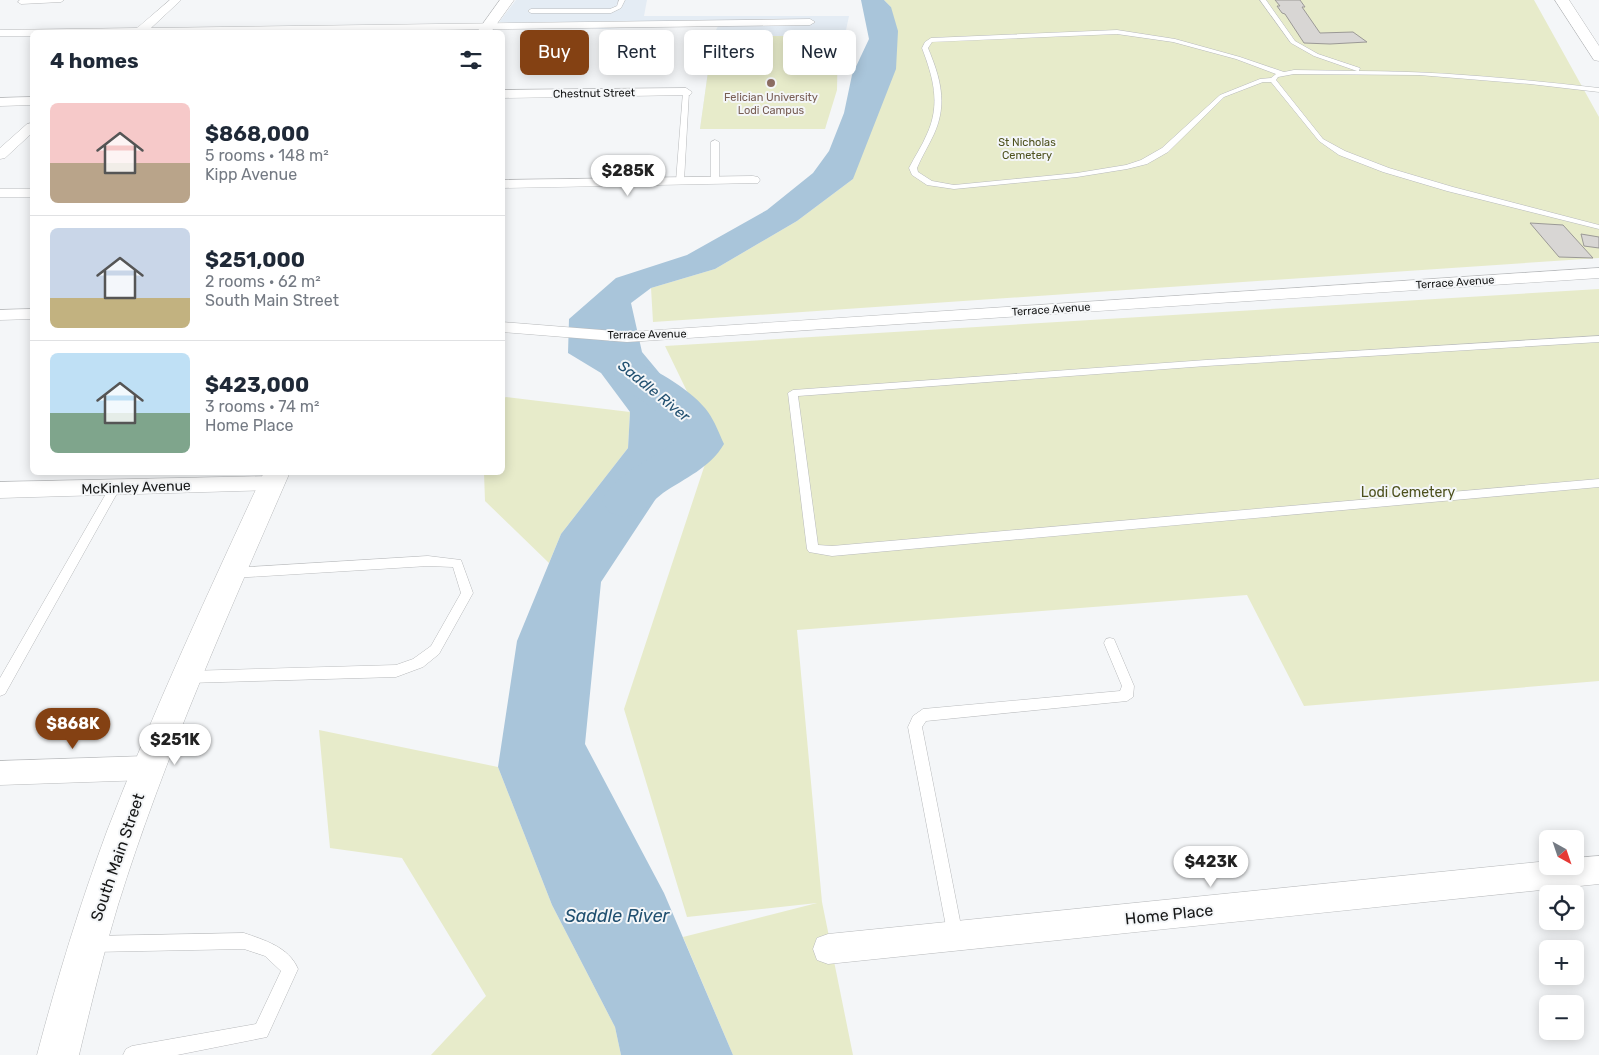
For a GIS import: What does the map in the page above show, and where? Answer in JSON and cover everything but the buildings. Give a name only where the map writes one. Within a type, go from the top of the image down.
[{"type":"street","points":[[142,30],[176,0]]},
{"type":"street","points":[[486,29],[507,0]]},
{"type":"street","points":[[1562,0],[1599,57]]},
{"type":"street","points":[[371,30],[810,22]]},
{"type":"street","points":[[0,33],[30,33]]},
{"type":"street","name":"Chestnut Street","points":[[505,94],[686,92]]},
{"type":"street","points":[[0,102],[30,101]]},
{"type":"street","points":[[0,155],[30,128]]},
{"type":"street","points":[[505,184],[753,180]]},
{"type":"street","points":[[0,193],[30,193]]},
{"type":"street","name":"Terrace Avenue","points":[[505,327],[626,336],[658,335],[1599,273]]},
{"type":"street","points":[[0,315],[30,314]]},
{"type":"street","name":"McKinley Avenue","points":[[0,490],[116,488],[275,478]]},
{"type":"street","name":"South Main Street","points":[[58,1055],[67,1012],[106,883],[148,768],[275,478]]},
{"type":"street","points":[[0,773],[148,768]]},
{"type":"street","name":"Home Place","points":[[828,950],[1599,870]]},
{"type":"lane","points":[[24,0],[21,2],[61,0]]},
{"type":"lane","points":[[531,11],[611,11],[619,7],[622,0]]},
{"type":"lane","points":[[1263,0],[1293,42],[1316,55],[1372,73]]},
{"type":"lane","points":[[1274,80],[1262,80],[1252,83],[1222,96],[1165,150],[1144,162],[1127,167],[1077,175],[954,187],[930,183],[915,173],[913,168],[934,126],[939,108],[940,94],[925,48],[927,42],[938,38],[1117,32],[1173,40],[1238,58],[1282,74]]},
{"type":"lane","points":[[1274,80],[1276,76],[1282,74],[1372,73],[1459,75],[1599,90]]},
{"type":"lane","points":[[1274,80],[1321,140],[1342,152],[1386,170],[1450,189],[1599,227]]},
{"type":"lane","points":[[680,181],[686,92]]},
{"type":"lane","points":[[714,142],[715,181]]},
{"type":"lane","points":[[1599,340],[1206,363],[793,394],[813,549],[832,551],[1599,483]]},
{"type":"lane","points":[[0,690],[116,488]]},
{"type":"lane","points":[[188,677],[396,671],[418,663],[435,650],[466,593],[456,563],[428,561],[233,573]]},
{"type":"lane","points":[[955,936],[915,727],[918,720],[923,715],[1122,698],[1128,693],[1128,686],[1110,643]]},
{"type":"lane","points":[[88,944],[244,941],[270,950],[290,969],[261,1031],[132,1055]]},
{"type":"shaded area","name":"Felician University Lodi Campus","points":[[516,0],[647,0],[644,16],[849,16],[846,30],[783,30],[783,75],[836,75],[825,129],[700,129],[708,75],[773,75],[773,30],[716,30],[719,24],[603,29],[499,22]]},
{"type":"green space","name":"St Nicholas Cemetery","points":[[884,0],[1534,0],[1599,117],[1599,258],[653,322],[651,288],[715,269],[797,221],[853,179],[891,7]]},
{"type":"green space","points":[[773,36],[783,36],[783,75],[837,75],[837,90],[825,129],[700,129],[708,75],[773,75]]},
{"type":"green space","name":"Lodi Cemetery","points":[[1599,289],[1599,681],[1304,706],[1247,595],[797,630],[822,902],[853,1055],[733,1055],[683,937],[817,903],[687,917],[624,709],[712,443],[665,346]]},
{"type":"green space","points":[[505,398],[630,412],[628,448],[561,534],[549,563],[485,501],[484,475],[505,475]]},
{"type":"green space","points":[[319,730],[498,767],[552,905],[615,1027],[621,1055],[431,1055],[486,996],[402,858],[330,848]]},
{"type":"water","name":"Saddle River","points":[[861,0],[884,0],[891,7],[898,31],[896,69],[853,179],[797,221],[715,269],[651,288],[631,303],[642,352],[667,382],[688,419],[686,453],[601,582],[585,744],[664,893],[733,1055],[621,1055],[615,1027],[552,905],[498,767],[517,641],[561,534],[628,448],[630,412],[601,373],[568,353],[569,319],[616,278],[687,255],[767,210],[813,173],[829,151],[844,113],[852,75],[856,75],[856,67],[869,39]]},
{"type":"waterway","name":"Saddle River","points":[[625,500],[646,482],[678,463],[702,444],[692,420],[666,396],[634,375]]},
{"type":"place","name":"Felician University Lodi Campus","points":[[771,83]]}]
